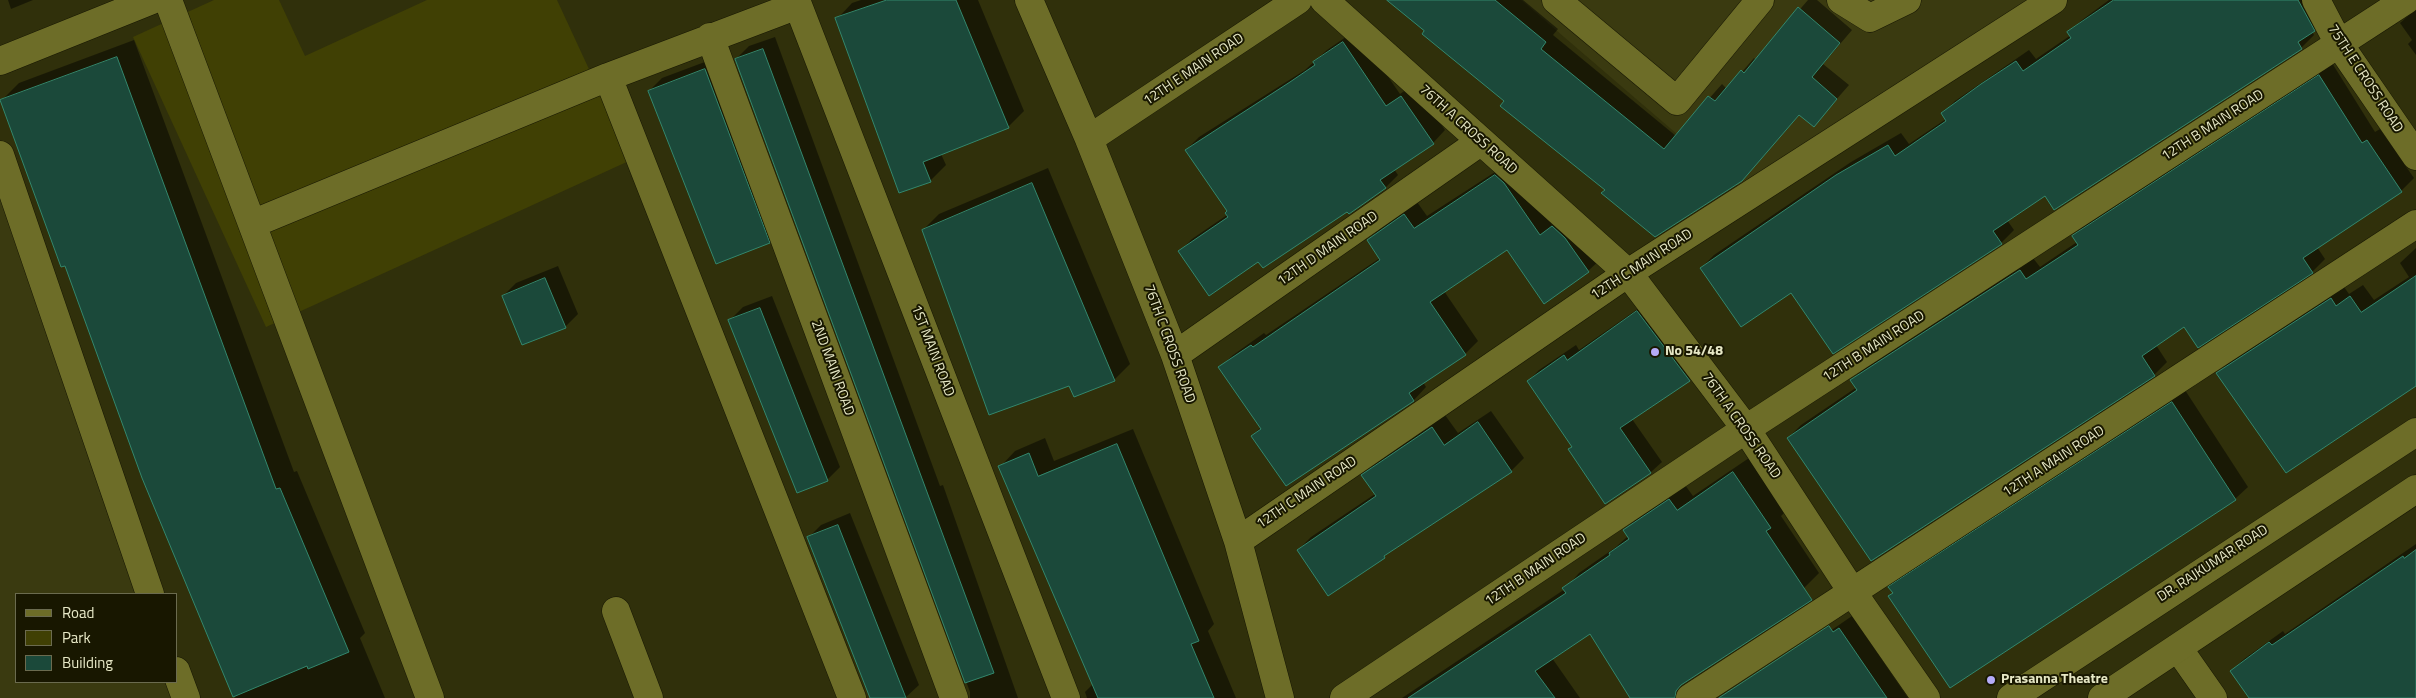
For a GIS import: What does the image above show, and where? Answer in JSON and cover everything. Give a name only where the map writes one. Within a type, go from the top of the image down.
[{"type":"street","points":[[0,61],[152,0]]},
{"type":"street","points":[[168,0],[430,698]]},
{"type":"street","name":"76TH C CROSS ROAD","points":[[1029,0],[1089,140],[1175,355],[1238,541],[1280,698]]},
{"type":"street","name":"12TH E MAIN ROAD","points":[[1089,140],[1298,0]]},
{"type":"street","name":"76TH A CROSS ROAD","points":[[1324,0],[1628,273],[1746,429],[1853,593],[1926,698]]},
{"type":"street","points":[[1556,0],[1677,101],[1760,0]]},
{"type":"street","points":[[1841,0],[1870,18],[1907,0]]},
{"type":"street","name":"12TH C MAIN ROAD","points":[[1238,541],[1628,273],[2053,0]]},
{"type":"street","name":"75TH E CROSS ROAD","points":[[2316,0],[2339,44],[2416,156]]},
{"type":"street","name":"12TH B MAIN ROAD","points":[[1344,698],[1746,429],[2406,0]]},
{"type":"street","points":[[252,224],[608,77],[797,2]]},
{"type":"street","name":"1ST MAIN ROAD","points":[[797,2],[1066,698]]},
{"type":"street","name":"2ND MAIN ROAD","points":[[710,37],[954,698]]},
{"type":"street","points":[[608,77],[852,698]]},
{"type":"street","name":"12TH D MAIN ROAD","points":[[1175,355],[1480,142]]},
{"type":"street","points":[[0,155],[150,593]]},
{"type":"street","name":"12TH A MAIN ROAD","points":[[1690,698],[2416,224]]},
{"type":"street","name":"DR. RAJKUMAR ROAD","points":[[2011,698],[2416,432]]},
{"type":"street","points":[[2102,698],[2416,489]]},
{"type":"street","points":[[616,611],[649,698]]},
{"type":"street","points":[[2178,648],[2213,698]]},
{"type":"street","points":[[178,676],[186,698]]},
{"type":"shaded area","points":[[1521,0],[2037,0],[1742,190]]},
{"type":"shaded area","points":[[0,188],[154,593],[15,593],[15,683],[178,683],[178,659],[193,698],[0,698]]},
{"type":"green space","points":[[214,0],[279,0],[305,56],[427,0],[557,0],[631,160],[266,327],[133,37]]},
{"type":"building","points":[[887,0],[956,0],[1009,128],[923,162],[931,182],[899,193],[835,18]]},
{"type":"building","points":[[1387,0],[1495,0],[1546,42],[1541,49],[1664,149],[1708,96],[1715,101],[1741,70],[1744,73],[1798,7],[1840,43],[1812,77],[1837,99],[1814,127],[1799,115],[1742,181],[1655,237],[1601,193],[1605,190],[1500,106],[1504,101],[1422,34],[1424,31]]},
{"type":"building","points":[[2114,0],[2298,0],[2315,31],[2298,42],[2302,49],[2054,210],[2045,196],[1993,231],[2002,244],[1833,354],[1791,293],[1741,327],[1700,268],[1836,175],[1888,145],[1895,156],[1946,121],[1941,113],[1981,84],[2016,61],[2023,71],[2071,38],[2067,32]]},
{"type":"building","points":[[1343,42],[1386,106],[1401,96],[1434,144],[1380,180],[1386,188],[1349,214],[1347,212],[1263,268],[1258,262],[1209,296],[1178,251],[1228,217],[1225,213],[1227,211],[1185,150],[1315,65],[1313,62]]},
{"type":"building","points":[[763,49],[994,673],[965,683],[735,59]]},
{"type":"building","points":[[117,57],[276,489],[280,488],[349,652],[308,669],[307,666],[233,697],[142,478],[65,266],[61,267],[0,100]]},
{"type":"building","points":[[705,69],[770,243],[716,264],[648,91]]},
{"type":"building","points":[[2319,75],[2362,143],[2367,140],[2402,192],[2303,258],[2313,273],[2198,348],[2184,327],[2142,356],[2155,376],[1871,561],[1787,438],[1857,390],[1850,380],[2020,270],[2026,279],[2078,245],[2072,236]]},
{"type":"building","points":[[1495,175],[1504,183],[1540,235],[1552,226],[1565,238],[1589,272],[1544,304],[1507,250],[1430,302],[1466,355],[1409,393],[1414,401],[1286,486],[1251,436],[1261,429],[1218,367],[1251,345],[1253,347],[1380,260],[1367,240],[1404,214],[1414,228]]},
{"type":"building","points":[[1032,183],[1115,381],[1074,397],[1069,386],[989,415],[922,230]]},
{"type":"building","points":[[2416,276],[2416,386],[2286,473],[2216,373],[2331,298],[2336,306],[2350,296],[2361,312]]},
{"type":"building","points":[[545,278],[566,328],[522,345],[502,296]]},
{"type":"building","points":[[760,308],[828,481],[797,493],[728,320]]},
{"type":"building","points":[[1637,311],[1690,381],[1620,428],[1651,473],[1605,504],[1568,449],[1572,447],[1527,381],[1564,355],[1567,360]]},
{"type":"building","points":[[2172,402],[2236,500],[1950,688],[1888,596],[1893,593],[1888,587]]},
{"type":"building","points":[[1478,422],[1512,472],[1384,556],[1385,558],[1328,596],[1297,550],[1376,496],[1361,475],[1432,427],[1444,445]]},
{"type":"building","points":[[1117,444],[1199,641],[1191,644],[1214,698],[1098,698],[998,466],[1029,453],[1038,476]]},
{"type":"building","points":[[1733,472],[1771,528],[1766,531],[1812,600],[1681,685],[1676,691],[1675,698],[1630,698],[1590,634],[1535,671],[1555,698],[1408,698],[1566,593],[1562,588],[1610,555],[1609,553],[1629,539],[1623,530],[1669,499],[1677,510]]},
{"type":"building","points":[[838,525],[906,698],[870,698],[807,537]]},
{"type":"building","points":[[2416,550],[2416,698],[2249,698],[2230,671],[2269,642],[2272,645],[2403,556],[2404,558]]},
{"type":"building","points":[[1829,626],[1833,632],[1839,628],[1887,698],[1719,698]]},
{"type":"place","name":"No 54/48","points":[[1655,352]]},
{"type":"place","name":"Prasanna Theatre","points":[[1991,680]]}]
